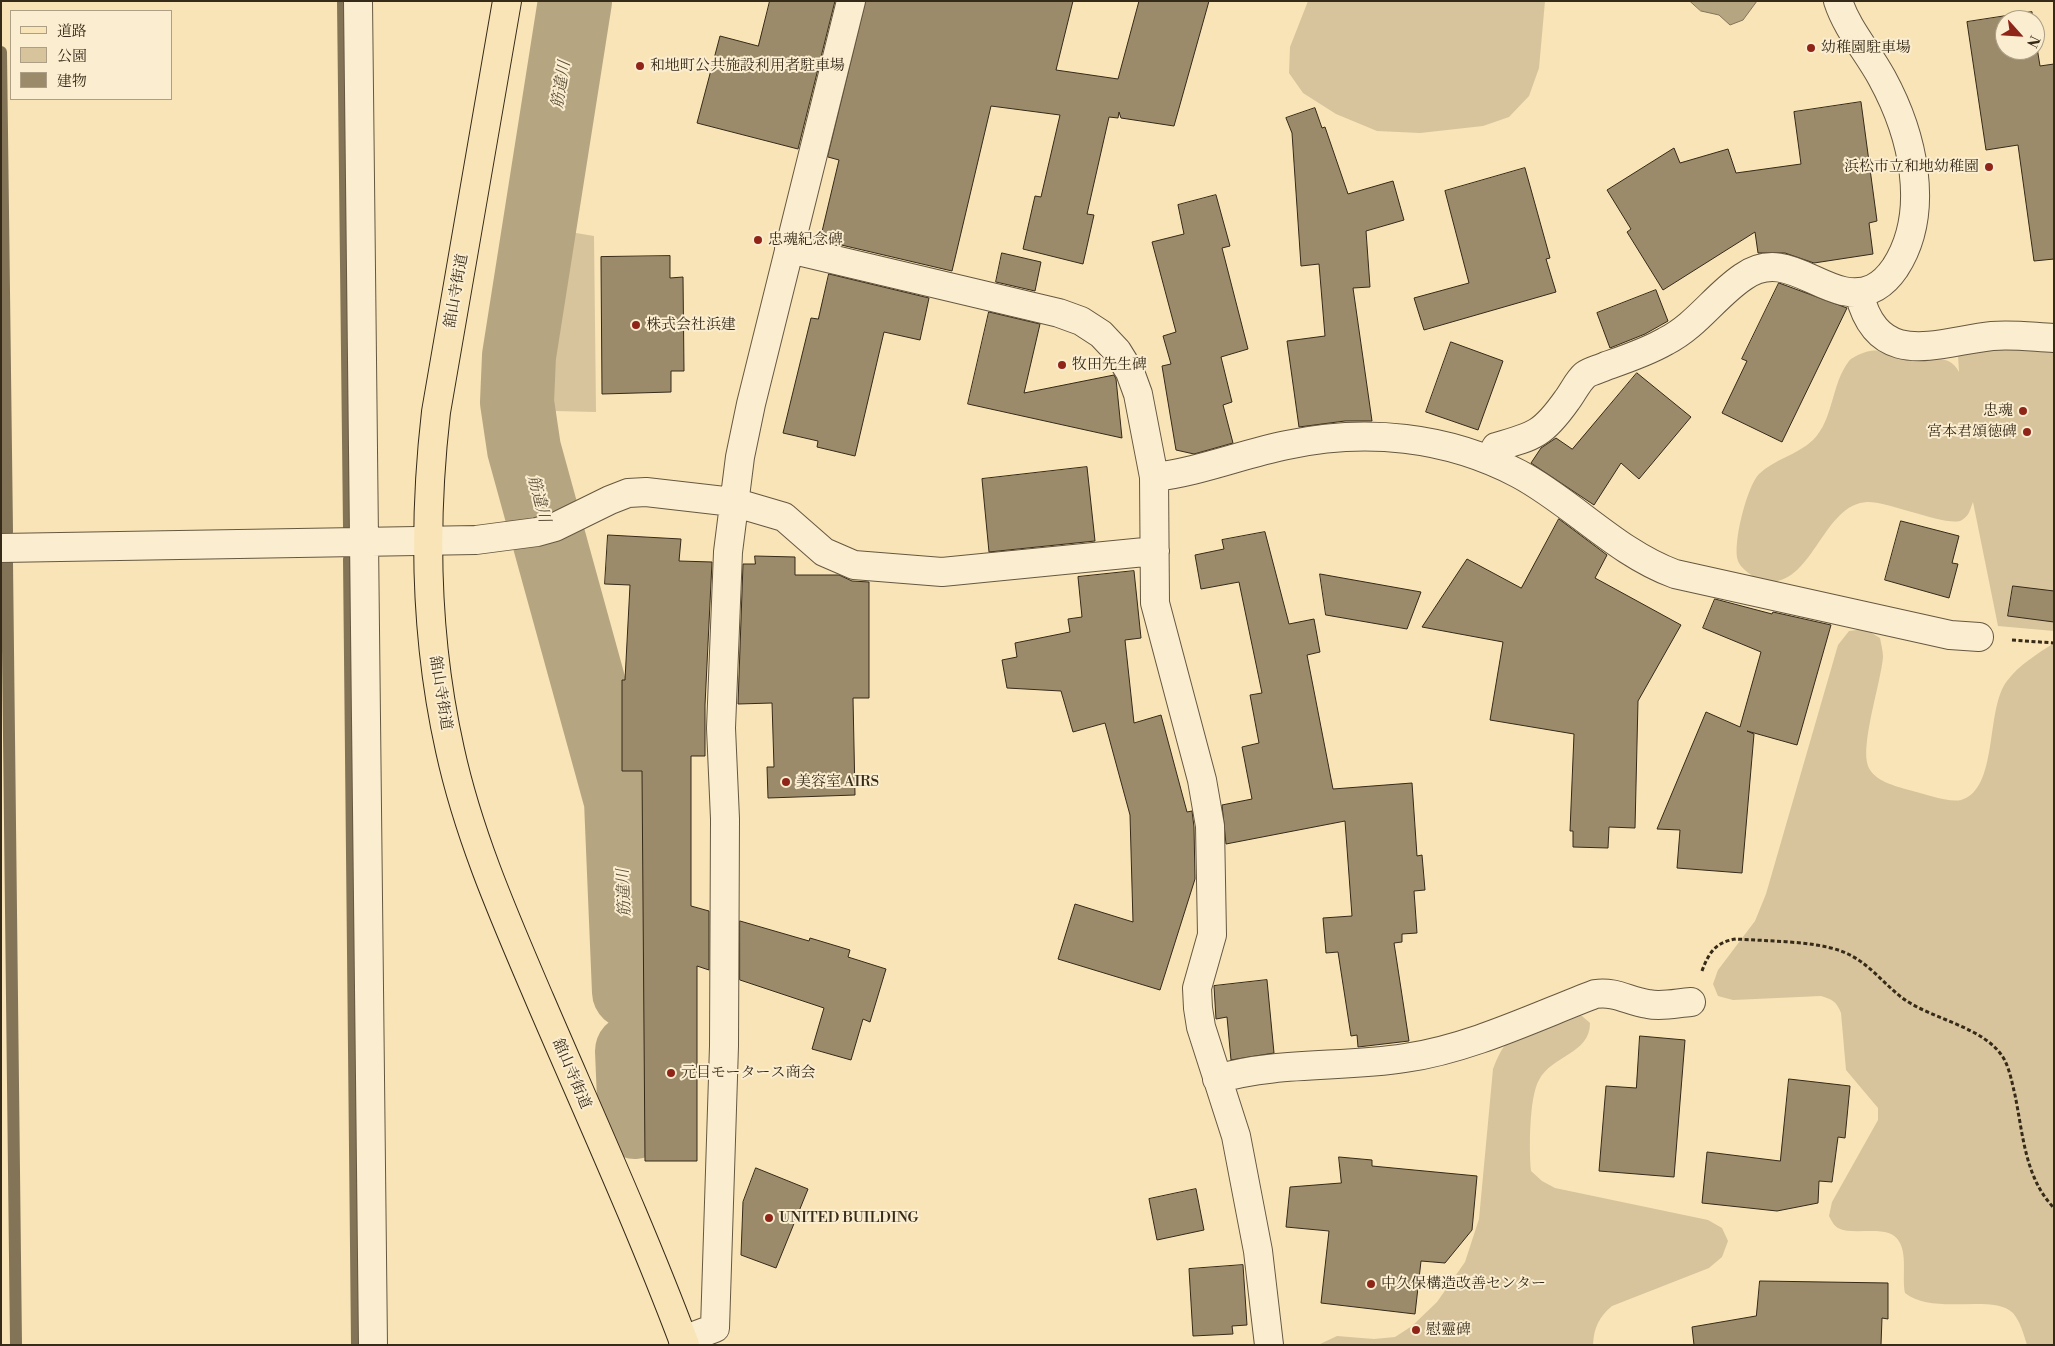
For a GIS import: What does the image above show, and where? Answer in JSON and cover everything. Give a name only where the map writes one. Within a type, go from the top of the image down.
[{"type":"main road","name":"舘山寺街道","points":[[507,1],[436,412],[429,468],[427,542],[431,629],[437,676],[450,750],[467,814],[502,912],[684,1342]]},
{"type":"street","points":[[358,1],[373,1345]]},
{"type":"street","points":[[684,1342],[715,1328],[724,1046],[722,709],[724,602],[733,502],[751,404],[851,1]]},
{"type":"street","points":[[1489,460],[1496,447],[1541,431],[1552,420],[1586,374],[1667,341],[1706,312],[1743,276],[1772,266],[1787,268],[1839,290],[1859,293],[1874,290],[1888,277],[1908,244],[1912,227],[1914,188],[1910,149],[1899,111],[1881,76],[1848,23],[1838,1]]},
{"type":"street","points":[[789,249],[1059,313],[1081,321],[1101,334],[1117,351],[1130,372],[1138,394],[1154,477],[1155,603],[1202,780],[1210,826],[1212,935],[1198,988],[1198,1008],[1201,1027],[1236,1136],[1258,1251],[1269,1345]]},
{"type":"street","points":[[1859,293],[1868,320],[1887,339],[1911,348],[1938,346],[1993,336],[2054,338]]},
{"type":"street","points":[[1154,477],[1175,474],[1286,445],[1326,438],[1365,436],[1406,438],[1445,445],[1489,460],[1519,474],[1553,494],[1638,557],[1656,567],[1675,574],[1950,635],[1979,637]]},
{"type":"street","points":[[1,548],[476,540],[546,529],[628,493],[646,492],[733,502],[784,517],[824,552],[854,565],[942,572],[1154,551]]},
{"type":"street","points":[[1218,1079],[1252,1071],[1378,1062],[1434,1052],[1462,1044],[1595,994],[1608,992],[1637,1002],[1660,1006],[1691,1002]]},
{"type":"path","points":[[1979,637],[2054,643]]},
{"type":"path","points":[[1691,1002],[1708,956],[1724,940],[1736,939],[1822,947],[1840,950],[1857,958],[1902,997],[1934,1016],[1978,1035],[1992,1045],[2004,1059],[2011,1076],[2029,1164],[2035,1183],[2054,1208]]},
{"type":"green space","points":[[1308,1],[1545,1],[1539,68],[1529,96],[1509,117],[1483,126],[1420,133],[1377,131],[1336,114],[1303,93],[1289,73],[1290,47]]},
{"type":"green space","points":[[552,229],[594,236],[596,412],[556,411],[557,516],[555,517],[531,424],[529,380]]},
{"type":"green space","points":[[1994,349],[2054,350],[2054,631],[1998,626],[1973,502],[1967,516],[1962,520],[1955,521],[1932,518],[1877,503],[1867,502],[1852,506],[1839,516],[1794,573],[1780,580],[1764,581],[1753,576],[1742,567],[1738,561],[1737,542],[1742,516],[1754,481],[1765,469],[1807,445],[1820,432],[1843,370],[1851,359],[1866,352],[1879,351],[1915,361],[1936,359],[1949,361],[1959,372],[1958,355]]},
{"type":"green space","points":[[1865,629],[1880,638],[1883,657],[1869,729],[1866,756],[1868,766],[1875,776],[1898,787],[1956,801],[1973,793],[1981,781],[1990,747],[2000,694],[2007,681],[2023,665],[2054,643],[2054,1345],[2027,1345],[2022,1328],[2016,1317],[2004,1307],[1977,1304],[1931,1303],[1917,1300],[1905,1293],[1902,1249],[1895,1237],[1881,1231],[1854,1231],[1835,1226],[1829,1216],[1832,1202],[1878,1120],[1878,1108],[1846,1070],[1841,1013],[1838,1006],[1828,998],[1821,996],[1733,1000],[1718,996],[1713,984],[1718,970],[1755,921],[1766,894],[1838,645],[1849,631]]},
{"type":"green space","points":[[1572,1016],[1582,1016],[1590,1023],[1588,1033],[1584,1041],[1577,1048],[1552,1065],[1539,1080],[1533,1099],[1530,1138],[1531,1171],[1542,1181],[1555,1188],[1708,1220],[1722,1228],[1728,1241],[1722,1257],[1709,1268],[1612,1306],[1598,1323],[1593,1345],[1318,1345],[1337,1336],[1374,1339],[1395,1337],[1412,1326],[1437,1302],[1465,1262],[1479,1219],[1493,1069],[1498,1056],[1512,1039]]},
{"type":"shaded area","points":[[1690,1],[1757,1],[1743,20],[1730,25],[1719,15],[1701,11]]},
{"type":"building","points":[[770,1],[835,1],[798,149],[697,123],[720,36],[758,46]]},
{"type":"building","points":[[866,1],[1073,1],[1056,70],[1118,79],[1139,1],[1209,1],[1174,126],[1121,118],[1119,112],[1118,118],[1109,117],[1087,214],[1094,215],[1083,264],[1023,249],[1035,196],[1041,197],[1060,115],[991,106],[952,271],[820,240],[839,160],[828,157]]},
{"type":"building","points":[[1995,18],[1995,60],[2039,60],[2040,66],[2054,64],[2054,259],[2034,261],[2018,145],[1986,150],[1967,22]]},
{"type":"building","points":[[1861,102],[1877,221],[1869,223],[1873,254],[1814,263],[1785,253],[1758,253],[1755,232],[1663,290],[1627,232],[1631,229],[1607,190],[1674,148],[1680,163],[1728,149],[1736,173],[1801,164],[1794,112]]},
{"type":"building","points":[[1315,108],[1322,128],[1325,127],[1348,194],[1393,181],[1404,220],[1366,231],[1370,287],[1353,288],[1372,421],[1345,421],[1299,427],[1287,341],[1325,336],[1319,264],[1301,266],[1292,133],[1286,118]]},
{"type":"building","points":[[1525,168],[1550,258],[1546,259],[1556,292],[1424,330],[1414,298],[1469,283],[1445,191]]},
{"type":"building","points":[[1216,195],[1230,246],[1222,248],[1248,349],[1221,357],[1232,402],[1223,405],[1233,443],[1194,454],[1176,450],[1162,366],[1171,364],[1163,336],[1176,332],[1152,242],[1184,234],[1178,205]]},
{"type":"building","points":[[1002,253],[1041,262],[1035,291],[996,282]]},
{"type":"building","points":[[670,256],[670,278],[683,277],[684,371],[671,371],[671,392],[602,394],[601,257]]},
{"type":"building","points":[[829,274],[929,298],[920,340],[884,332],[855,456],[817,447],[818,441],[783,433],[811,318],[818,319]]},
{"type":"building","points":[[1779,283],[1847,308],[1782,442],[1722,413],[1747,361],[1742,359]]},
{"type":"building","points":[[1656,290],[1668,321],[1645,334],[1610,348],[1597,313]]},
{"type":"building","points":[[989,312],[1040,324],[1024,393],[1114,375],[1122,438],[968,404]]},
{"type":"building","points":[[1451,342],[1503,361],[1478,430],[1426,412]]},
{"type":"building","points":[[1637,373],[1691,417],[1639,479],[1621,463],[1594,505],[1531,463],[1541,448],[1556,438],[1572,449]]},
{"type":"building","points":[[1087,467],[1095,541],[989,552],[982,479]]},
{"type":"building","points":[[1559,519],[1607,555],[1595,578],[1681,625],[1638,701],[1635,828],[1609,827],[1608,848],[1573,847],[1573,831],[1570,831],[1574,734],[1490,720],[1503,642],[1422,627],[1467,559],[1521,588]]},
{"type":"building","points":[[1901,521],[1959,536],[1952,563],[1958,564],[1949,598],[1885,580]]},
{"type":"building","points":[[1265,532],[1289,624],[1314,619],[1320,652],[1307,655],[1333,789],[1412,783],[1417,856],[1422,855],[1425,890],[1414,891],[1417,933],[1402,934],[1402,942],[1394,943],[1409,1041],[1358,1047],[1357,1035],[1351,1036],[1338,952],[1326,953],[1323,918],[1352,916],[1345,821],[1226,844],[1222,805],[1252,799],[1242,747],[1259,743],[1250,695],[1262,693],[1239,582],[1201,589],[1195,555],[1224,549],[1222,540]]},
{"type":"building","points":[[608,535],[681,539],[679,561],[712,562],[705,705],[705,756],[691,756],[691,906],[709,911],[709,970],[697,966],[697,1161],[645,1161],[642,771],[622,771],[622,680],[625,680],[630,585],[605,584]]},
{"type":"building","points":[[755,556],[795,557],[795,575],[839,575],[852,581],[869,582],[869,698],[853,698],[855,795],[768,798],[767,767],[774,767],[772,703],[738,704],[743,564],[755,564]]},
{"type":"building","points":[[1134,571],[1141,638],[1125,640],[1134,723],[1161,715],[1187,812],[1192,811],[1194,827],[1195,879],[1160,990],[1058,959],[1075,904],[1133,922],[1130,815],[1105,723],[1073,732],[1061,691],[1007,688],[1002,660],[1017,657],[1015,643],[1070,632],[1068,619],[1082,617],[1078,577]]},
{"type":"building","points":[[1320,574],[1421,592],[1407,629],[1326,615]]},
{"type":"building","points":[[2013,586],[2054,591],[2054,622],[2008,616]]},
{"type":"building","points":[[1715,599],[1772,614],[1773,612],[1831,625],[1797,745],[1747,731],[1754,734],[1742,873],[1677,868],[1680,830],[1657,829],[1706,712],[1740,727],[1761,652],[1703,628]]},
{"type":"building","points":[[740,921],[809,941],[810,938],[850,950],[848,957],[886,969],[870,1022],[863,1019],[851,1060],[812,1049],[824,1008],[740,980]]},
{"type":"building","points":[[1267,980],[1274,1053],[1231,1060],[1227,1017],[1216,1019],[1214,986]]},
{"type":"building","points":[[1640,1036],[1685,1040],[1674,1177],[1599,1171],[1606,1086],[1636,1088]]},
{"type":"building","points":[[1789,1079],[1850,1086],[1845,1138],[1838,1137],[1832,1182],[1819,1181],[1818,1203],[1777,1211],[1702,1203],[1707,1152],[1780,1161]]},
{"type":"building","points":[[1339,1157],[1372,1160],[1372,1166],[1477,1176],[1472,1230],[1445,1263],[1421,1261],[1415,1314],[1321,1303],[1329,1231],[1286,1227],[1290,1187],[1341,1183]]},
{"type":"building","name":"UNITED BUILDING","points":[[756,1168],[808,1189],[776,1268],[741,1255],[743,1202]]},
{"type":"building","points":[[1196,1189],[1204,1230],[1157,1240],[1149,1199]]},
{"type":"building","points":[[1243,1265],[1247,1325],[1232,1326],[1233,1334],[1193,1336],[1189,1269]]},
{"type":"building","points":[[1760,1281],[1888,1283],[1888,1319],[1882,1318],[1881,1345],[1694,1345],[1692,1327],[1756,1316]]},
{"type":"waterway","points":[[343,1],[349,528]]},
{"type":"waterway","name":"筋違川","points":[[575,1],[519,356],[517,402],[524,449],[621,801],[629,992]]},
{"type":"waterway","points":[[1,52],[7,532]]},
{"type":"waterway","points":[[349,559],[357,1345]]},
{"type":"waterway","points":[[7,563],[16,1345]]},
{"type":"waterway","name":"筋違川","points":[[632,1051],[635,1122]]},
{"type":"place","name":"幼稚園駐車場","points":[[1811,48]]},
{"type":"place","name":"和地町公共施設利用者駐車場","points":[[640,66]]},
{"type":"place","name":"浜松市立和地幼稚園","points":[[1989,167]]},
{"type":"place","name":"忠魂紀念碑","points":[[758,240]]},
{"type":"place","name":"株式会社浜建","points":[[636,325]]},
{"type":"place","name":"牧田先生碑","points":[[1062,365]]},
{"type":"place","name":"忠魂","points":[[2023,411]]},
{"type":"place","name":"宮本君頌徳碑","points":[[2027,432]]},
{"type":"place","name":"美容室 AIRS","points":[[786,782]]},
{"type":"place","name":"元目モータース商会","points":[[671,1073]]},
{"type":"place","name":"UNITED BUILDING","points":[[769,1218]]},
{"type":"place","name":"中久保構造改善センター","points":[[1371,1284]]},
{"type":"place","name":"慰靈碑","points":[[1416,1330]]}]
